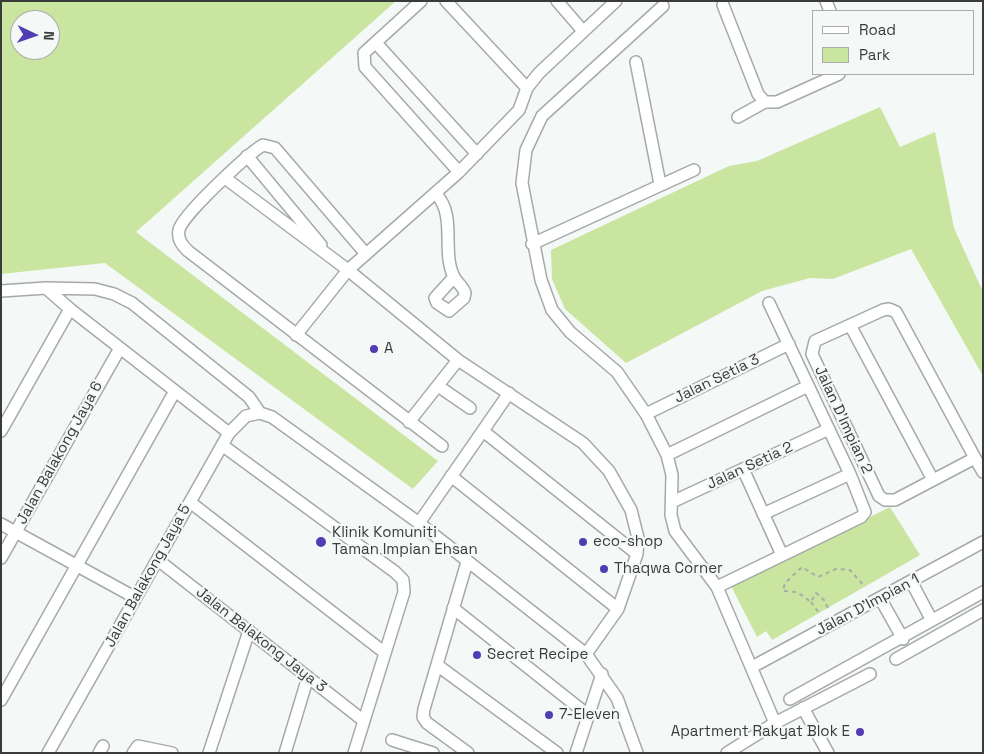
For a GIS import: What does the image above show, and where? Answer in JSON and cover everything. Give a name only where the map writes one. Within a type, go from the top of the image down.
[{"type":"street","points":[[421,1],[364,53],[365,67],[459,172]]},
{"type":"street","points":[[446,1],[527,88]]},
{"type":"street","points":[[556,1],[583,31]]},
{"type":"street","points":[[296,335],[348,270],[436,194],[477,154],[519,110],[527,88],[539,73],[616,1]]},
{"type":"street","points":[[663,6],[542,116],[526,150],[522,183],[540,280],[552,310],[570,332],[617,372],[646,414],[667,455],[672,475],[671,515],[675,531],[717,587],[776,723]]},
{"type":"street","points":[[723,6],[758,94],[765,102]]},
{"type":"street","points":[[376,43],[477,154]]},
{"type":"street","points":[[636,62],[660,184]]},
{"type":"street","points":[[738,117],[765,102],[777,102],[837,75]]},
{"type":"street","points":[[366,254],[275,148],[263,145],[247,156],[182,221],[178,232],[180,243],[296,335],[442,446]]},
{"type":"street","points":[[247,156],[335,261]]},
{"type":"street","points":[[532,244],[694,170]]},
{"type":"street","points":[[225,178],[348,270],[458,360],[583,443],[609,471],[631,510],[638,538],[637,554],[618,609],[586,654]]},
{"type":"street","points":[[436,194],[443,201],[446,212],[448,246],[454,278]]},
{"type":"street","points":[[1,291],[46,288],[95,289],[132,303],[249,397],[260,413],[272,417],[419,523],[586,654],[602,674],[617,698],[637,753]]},
{"type":"street","points":[[46,288],[70,309],[229,433]]},
{"type":"street","points":[[717,587],[861,516],[865,512],[864,505],[850,474],[769,303]]},
{"type":"street","points":[[1,431],[70,309]]},
{"type":"street","name":"Jalan D'Impian 2","points":[[975,458],[895,500],[885,500],[879,496],[812,354],[815,341],[883,310],[890,309],[896,312],[983,472]]},
{"type":"street","points":[[850,325],[933,480]]},
{"type":"street","name":"Jalan Setia 3","points":[[646,414],[788,344]]},
{"type":"street","name":"Jalan Balakong Jaya 6","points":[[1,558],[120,348]]},
{"type":"street","points":[[409,422],[458,360]]},
{"type":"street","points":[[438,386],[470,408]]},
{"type":"street","points":[[667,455],[808,386]]},
{"type":"street","points":[[1,700],[175,391]]},
{"type":"street","points":[[419,523],[509,393]]},
{"type":"street","name":"Jalan Balakong Jaya 5","points":[[48,753],[229,433],[246,416],[260,413]]},
{"type":"street","name":"Jalan Setia 2","points":[[672,502],[829,429]]},
{"type":"street","points":[[483,431],[637,554]]},
{"type":"street","points":[[222,445],[403,580],[404,592],[354,753]]},
{"type":"street","points":[[743,469],[782,555]]},
{"type":"street","points":[[763,514],[850,474]]},
{"type":"street","points":[[451,476],[618,609]]},
{"type":"street","points":[[190,502],[386,653]]},
{"type":"street","points":[[1,524],[136,598]]},
{"type":"street","name":"Jalan D'Impian 1","points":[[752,667],[983,542]]},
{"type":"street","name":"Jalan Balakong Jaya 3","points":[[158,560],[364,721]]},
{"type":"street","points":[[467,562],[423,717],[427,723],[468,753]]},
{"type":"street","points":[[910,581],[931,619]]},
{"type":"street","points":[[790,700],[903,639],[931,619],[983,592]]},
{"type":"street","points":[[880,598],[903,639]]},
{"type":"street","points":[[453,608],[588,715]]},
{"type":"street","points":[[896,659],[983,610]]},
{"type":"street","points":[[209,753],[249,631]]},
{"type":"street","points":[[437,665],[557,753]]},
{"type":"street","points":[[576,753],[602,674]]},
{"type":"street","points":[[732,752],[776,723],[870,674]]},
{"type":"street","points":[[285,753],[308,678]]},
{"type":"street","points":[[803,708],[828,753]]},
{"type":"street","points":[[392,740],[433,753]]},
{"type":"street","points":[[133,753],[138,746],[148,746],[172,753]]},
{"type":"path","points":[[819,613],[811,602],[797,592],[784,590],[785,584],[802,566],[818,577],[836,569],[850,570],[865,587]]},
{"type":"path","points":[[811,602],[816,593],[824,600],[828,608]]},
{"type":"green space","points":[[1,1],[396,1],[136,232],[438,461],[413,489],[105,263],[1,274]]},
{"type":"green space","points":[[880,107],[900,147],[935,132],[954,228],[983,292],[983,376],[911,249],[833,279],[810,278],[762,291],[626,363],[565,309],[552,279],[551,250],[729,166],[757,161]]},
{"type":"green space","points":[[890,507],[920,555],[772,640],[766,631],[757,637],[731,586]]},
{"type":"place","name":"A","points":[[374,349]]},
{"type":"place","name":"Klinik Komuniti Taman Impian Ehsan","points":[[321,542]]},
{"type":"place","name":"eco-shop","points":[[583,542]]},
{"type":"place","name":"Thaqwa Corner","points":[[604,569]]},
{"type":"place","name":"Secret Recipe","points":[[477,655]]},
{"type":"place","name":"7-Eleven","points":[[549,715]]},
{"type":"place","name":"Apartment Rakyat Blok E","points":[[860,732]]}]
